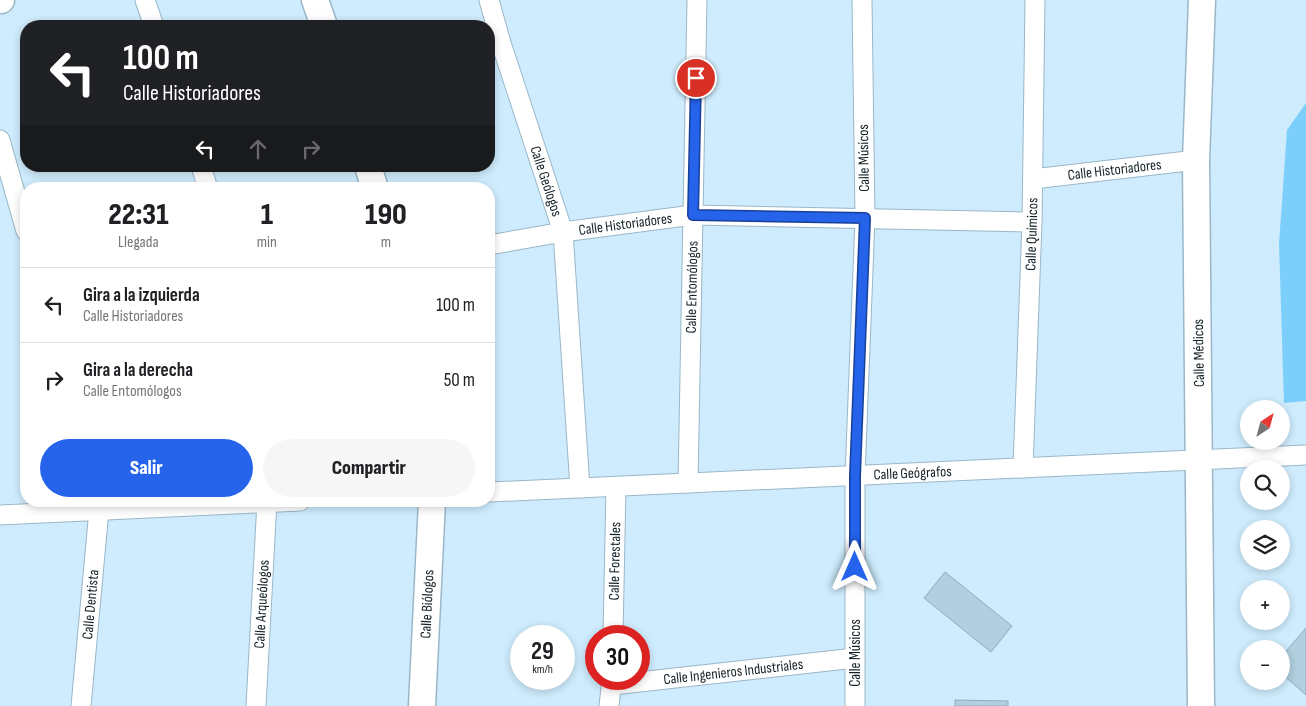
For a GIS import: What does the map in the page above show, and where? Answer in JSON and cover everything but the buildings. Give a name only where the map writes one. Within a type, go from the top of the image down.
[{"type":"street","points":[[145,0],[152,20]]},
{"type":"street","points":[[315,0],[322,20]]},
{"type":"street","name":"Calle Geólogos","points":[[489,0],[495,20]]},
{"type":"street","name":"Calle Entomólogos","points":[[688,483],[697,0]]},
{"type":"street","name":"Calle Músicos","points":[[855,706],[855,476],[865,218],[862,0]]},
{"type":"street","name":"Calle Químicos","points":[[1023,468],[1032,222],[1036,0]]},
{"type":"street","name":"Calle Médicos","points":[[1201,706],[1196,160],[1202,0]]},
{"type":"street","name":"Calle Geólogos","points":[[495,22],[563,232],[580,488]]},
{"type":"street","points":[[0,140],[20,210]]},
{"type":"street","name":"Calle Historiadores","points":[[1033,179],[1196,160]]},
{"type":"street","name":"Calle Historiadores","points":[[495,244],[563,232],[693,215],[1032,222]]},
{"type":"street","name":"Calle Geógrafos","points":[[495,492],[1306,455]]},
{"type":"street","name":"Calle Forestales","points":[[613,625],[616,487]]},
{"type":"street","points":[[0,515],[87,507]]},
{"type":"street","name":"Calle Dentista","points":[[81,706],[98,507]]},
{"type":"street","name":"Calle Arqueólogos","points":[[256,706],[267,507]]},
{"type":"street","name":"Calle Biólogos","points":[[422,706],[432,507]]},
{"type":"street","name":"Calle Ingenieros Industriales","points":[[650,678],[855,658]]},
{"type":"street","points":[[610,706],[611,690]]},
{"type":"shaded area","points":[[1306,103],[1306,401],[1290,402],[1290,400],[1284,400],[1279,244],[1287,130]]},
{"type":"route","points":[[696,78],[693,215],[865,218],[855,476],[855,567]]}]
